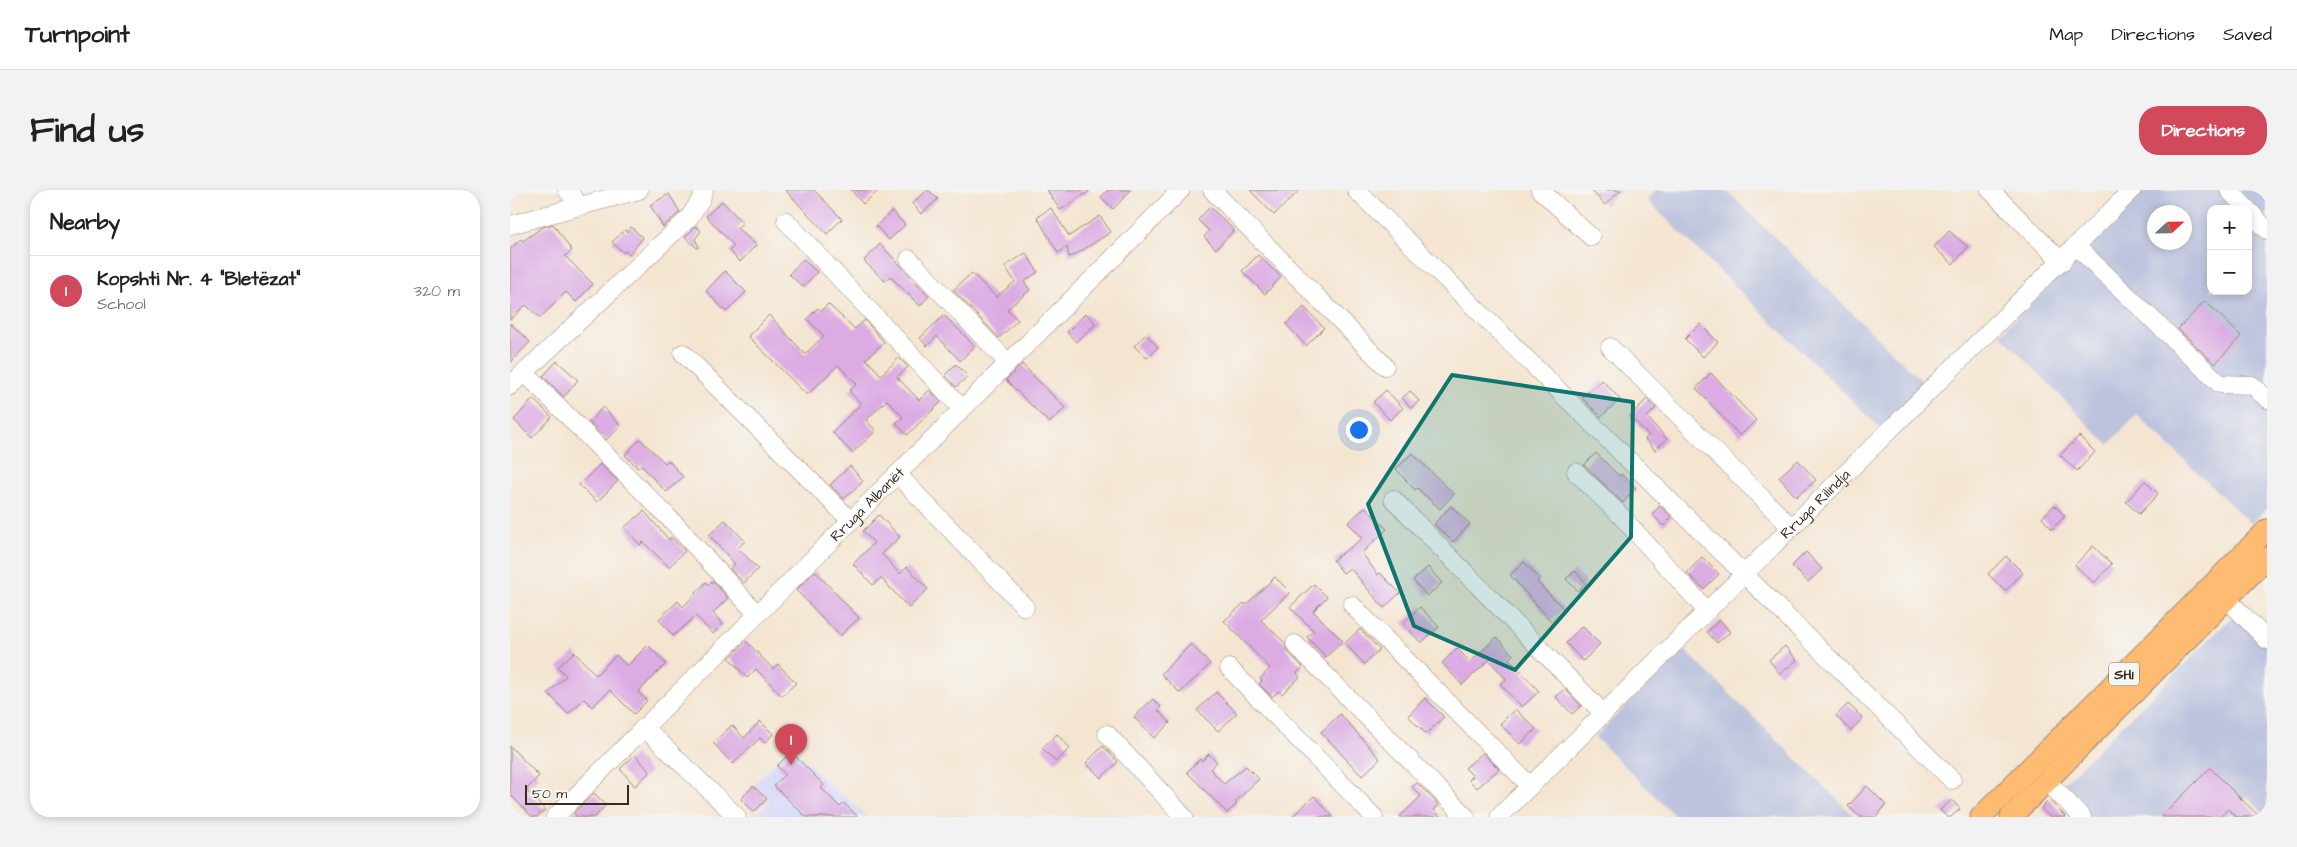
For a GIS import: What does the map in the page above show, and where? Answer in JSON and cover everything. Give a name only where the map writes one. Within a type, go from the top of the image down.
[{"type":"main road","name":"SH1","points":[[1981,817],[2267,530]]},
{"type":"main road","name":"SH1","points":[[2011,817],[2267,558]]},
{"type":"street","points":[[567,190],[574,198],[576,206]]},
{"type":"street","points":[[510,225],[639,190]]},
{"type":"street","points":[[510,386],[689,218],[701,199],[704,190]]},
{"type":"street","name":"Rruga Albanët","points":[[555,817],[1181,190]]},
{"type":"street","points":[[1212,190],[1385,366]]},
{"type":"street","points":[[1356,190],[1952,780]]},
{"type":"street","points":[[1540,190],[1591,237]]},
{"type":"street","points":[[1990,190],[2062,262]]},
{"type":"street","name":"Rruga Rilindja","points":[[1498,817],[2062,262],[2132,190]]},
{"type":"street","points":[[2229,190],[2244,205]]},
{"type":"street","points":[[2252,213],[2267,230]]},
{"type":"street","points":[[786,221],[962,409]]},
{"type":"street","points":[[2077,247],[2220,384],[2252,385],[2267,400]]},
{"type":"street","points":[[909,259],[1008,362]]},
{"type":"street","points":[[1610,347],[1791,527]]},
{"type":"street","points":[[683,353],[850,520]]},
{"type":"street","points":[[524,372],[675,524],[757,614]]},
{"type":"street","points":[[1576,472],[1622,517],[1707,611]]},
{"type":"street","points":[[896,474],[1025,607]]},
{"type":"street","points":[[1393,499],[1603,713]]},
{"type":"street","points":[[2227,599],[2267,640]]},
{"type":"street","points":[[1352,605],[1530,786]]},
{"type":"street","points":[[1295,644],[1466,817]]},
{"type":"street","points":[[1229,668],[1374,817]]},
{"type":"street","points":[[644,727],[736,817]]},
{"type":"street","points":[[1108,734],[1184,817]]},
{"type":"street","points":[[2047,781],[2082,817]]},
{"type":"highlighted area","points":[[1452,375],[1633,402],[1631,537],[1515,670],[1414,626],[1368,504]]},
{"type":"shaded area","points":[[1656,190],[1726,190],[1927,386],[1883,431],[1647,200]]},
{"type":"shaded area","points":[[2142,190],[2267,190],[2267,508],[2251,524],[2137,415],[2108,445],[2000,334]]},
{"type":"shaded area","points":[[2235,614],[2267,646],[2267,817],[2247,796],[2226,817],[2090,817],[2060,787]]},
{"type":"shaded area","points":[[1683,648],[1855,817],[1676,817],[1595,737]]},
{"type":"shaded area","points":[[790,746],[840,795],[843,793],[867,817],[754,817],[770,800],[754,785]]},
{"type":"building","points":[[785,190],[814,190],[842,219],[827,234]]},
{"type":"building","points":[[851,190],[879,190],[863,204]]},
{"type":"building","points":[[928,190],[938,199],[921,214],[912,203]]},
{"type":"building","points":[[1047,190],[1091,190],[1060,210]]},
{"type":"building","points":[[1108,190],[1131,190],[1113,209],[1101,197]]},
{"type":"building","points":[[1250,190],[1300,190],[1274,215]]},
{"type":"building","points":[[1591,190],[1621,190],[1605,205]]},
{"type":"building","points":[[669,194],[680,212],[663,227],[650,205]]},
{"type":"building","points":[[722,201],[743,223],[737,228],[756,245],[740,262],[729,251],[734,246],[706,216]]},
{"type":"building","points":[[1210,207],[1234,230],[1216,249],[1204,237],[1209,231],[1198,220]]},
{"type":"building","points":[[1051,208],[1069,236],[1100,216],[1111,232],[1075,255],[1069,257],[1067,247],[1058,253],[1037,217]]},
{"type":"building","points":[[892,211],[905,225],[889,240],[876,226]]},
{"type":"building","points":[[553,224],[572,251],[565,256],[593,284],[576,302],[566,292],[540,318],[526,305],[510,320],[510,249],[521,239],[523,241],[541,228]]},
{"type":"building","points":[[696,226],[701,231],[695,239],[699,247],[697,248],[685,237]]},
{"type":"building","points":[[631,227],[643,238],[629,254],[625,251],[624,253],[612,242]]},
{"type":"building","points":[[1949,231],[1968,247],[1953,264],[1934,247]]},
{"type":"building","points":[[880,244],[929,296],[920,306],[890,276],[885,281],[864,261]]},
{"type":"building","points":[[1026,253],[1038,272],[1024,282],[1030,290],[1007,309],[1018,320],[999,338],[953,290],[972,273],[996,297],[1015,282],[1005,266]]},
{"type":"building","points":[[1258,255],[1281,277],[1265,294],[1242,271]]},
{"type":"building","points":[[803,259],[817,272],[803,287],[789,274]]},
{"type":"building","points":[[725,271],[746,292],[726,312],[706,291]]},
{"type":"building","points":[[2205,301],[2241,336],[2215,364],[2178,329]]},
{"type":"building","points":[[828,304],[855,329],[865,320],[884,342],[866,359],[881,375],[899,358],[908,367],[897,377],[919,400],[930,390],[941,402],[907,435],[896,423],[903,417],[887,400],[866,420],[876,431],[852,453],[832,432],[861,404],[849,391],[857,384],[838,365],[807,395],[748,336],[769,315],[805,354],[824,336],[807,319],[818,308],[821,311]]},
{"type":"building","points":[[1304,307],[1324,328],[1306,346],[1286,324]]},
{"type":"building","points":[[1086,313],[1096,324],[1076,342],[1067,332]]},
{"type":"building","points":[[944,315],[975,346],[960,361],[937,336],[927,346],[920,338]]},
{"type":"building","points":[[510,323],[530,342],[510,363]]},
{"type":"building","points":[[1700,324],[1718,342],[1703,357],[1685,339]]},
{"type":"building","points":[[1146,334],[1158,347],[1147,358],[1134,346]]},
{"type":"building","points":[[557,361],[578,380],[564,397],[543,376]]},
{"type":"building","points":[[956,364],[968,376],[956,387],[945,375]]},
{"type":"building","points":[[1022,364],[1065,408],[1049,423],[1006,380]]},
{"type":"building","points":[[1711,373],[1756,420],[1740,436],[1696,388]]},
{"type":"building","points":[[1602,380],[1620,399],[1601,417],[1582,398]]},
{"type":"building","points":[[1386,390],[1403,408],[1390,420],[1373,402]]},
{"type":"building","points":[[1410,391],[1419,401],[1411,408],[1402,398]]},
{"type":"building","points":[[533,399],[552,417],[532,438],[514,420]]},
{"type":"building","points":[[1647,399],[1656,408],[1647,417],[1667,439],[1655,450],[1645,439],[1649,436],[1630,416]]},
{"type":"building","points":[[603,407],[621,426],[606,440],[589,422]]},
{"type":"building","points":[[2079,436],[2095,452],[2077,471],[2060,455]]},
{"type":"building","points":[[640,439],[665,463],[668,460],[683,477],[666,492],[641,465],[638,468],[625,455]]},
{"type":"building","points":[[1412,453],[1454,494],[1440,509],[1417,488],[1415,490],[1396,469]]},
{"type":"building","points":[[1596,453],[1619,476],[1621,474],[1636,488],[1623,503],[1584,465]]},
{"type":"building","points":[[1798,460],[1816,480],[1796,497],[1779,477]]},
{"type":"building","points":[[600,464],[618,481],[597,502],[579,485]]},
{"type":"building","points":[[850,466],[863,481],[844,499],[830,485]]},
{"type":"building","points":[[2145,481],[2158,494],[2139,514],[2126,502]]},
{"type":"building","points":[[2054,505],[2065,516],[2052,529],[2042,518]]},
{"type":"building","points":[[1451,506],[1470,524],[1453,542],[1434,524]]},
{"type":"building","points":[[1660,506],[1672,517],[1663,526],[1652,514]]},
{"type":"building","points":[[1365,507],[1387,529],[1362,553],[1378,575],[1380,573],[1400,593],[1384,608],[1350,568],[1343,573],[1333,560],[1363,538],[1348,523]]},
{"type":"building","points":[[644,511],[669,540],[671,537],[685,551],[669,567],[643,542],[640,545],[625,527]]},
{"type":"building","points":[[879,515],[900,537],[882,554],[900,574],[907,567],[928,589],[909,608],[881,578],[873,585],[853,564],[874,543],[863,531]]},
{"type":"building","points":[[725,520],[745,541],[738,548],[758,569],[744,583],[730,569],[735,564],[709,535]]},
{"type":"building","points":[[2093,546],[2112,564],[2094,583],[2075,565]]},
{"type":"building","points":[[1806,552],[1822,569],[1808,582],[1792,566]]},
{"type":"building","points":[[2006,556],[2023,573],[2005,591],[1988,574]]},
{"type":"building","points":[[1702,557],[1719,574],[1704,589],[1687,573]]},
{"type":"building","points":[[1524,562],[1540,579],[1537,582],[1564,609],[1551,621],[1510,575]]},
{"type":"building","points":[[1428,567],[1442,583],[1427,596],[1413,580]]},
{"type":"building","points":[[815,571],[859,618],[840,636],[796,590]]},
{"type":"building","points":[[1575,571],[1586,583],[1578,591],[1566,579]]},
{"type":"building","points":[[1275,577],[1290,592],[1261,620],[1285,643],[1287,651],[1303,667],[1297,673],[1300,677],[1282,694],[1279,691],[1272,697],[1259,684],[1262,681],[1260,679],[1270,668],[1224,621],[1244,603],[1246,605]]},
{"type":"building","points":[[713,581],[728,598],[713,613],[723,624],[713,634],[696,616],[673,636],[659,619],[678,601],[683,607],[706,582],[709,585]]},
{"type":"building","points":[[1314,584],[1327,597],[1313,611],[1343,641],[1326,657],[1307,637],[1314,631],[1290,607]]},
{"type":"building","points":[[1420,607],[1439,627],[1421,643],[1403,623]]},
{"type":"building","points":[[1720,620],[1730,632],[1717,643],[1707,632]]},
{"type":"building","points":[[1582,626],[1600,644],[1583,661],[1566,643]]},
{"type":"building","points":[[1360,629],[1380,650],[1364,664],[1345,643]]},
{"type":"building","points":[[1497,637],[1513,655],[1509,659],[1539,691],[1522,707],[1500,684],[1506,679],[1489,660],[1462,685],[1442,663],[1457,648],[1470,662]]},
{"type":"building","points":[[746,641],[773,669],[778,664],[796,683],[782,696],[756,669],[747,678],[729,658]]},
{"type":"building","points":[[1191,644],[1210,664],[1180,693],[1161,674]]},
{"type":"building","points":[[648,645],[666,664],[638,692],[647,701],[634,714],[610,690],[592,707],[584,699],[568,714],[548,693],[566,676],[558,667],[574,652],[596,675],[616,655],[627,666]]},
{"type":"building","points":[[1785,646],[1797,660],[1780,674],[1769,660]]},
{"type":"building","points":[[1565,689],[1581,706],[1572,714],[1556,697]]},
{"type":"building","points":[[1216,692],[1237,713],[1218,731],[1197,710]]},
{"type":"building","points":[[1425,698],[1444,717],[1426,734],[1408,716]]},
{"type":"building","points":[[1153,699],[1161,707],[1158,710],[1170,723],[1154,738],[1134,717]]},
{"type":"building","points":[[1848,704],[1863,718],[1851,731],[1836,716]]},
{"type":"building","points":[[1515,709],[1536,729],[1520,744],[1500,724]]},
{"type":"building","points":[[1340,714],[1380,759],[1362,776],[1321,732]]},
{"type":"building","points":[[760,721],[773,734],[765,743],[760,738],[733,764],[713,743],[732,725],[744,738]]},
{"type":"building","points":[[1057,734],[1070,748],[1056,762],[1042,748]]},
{"type":"building","points":[[510,746],[539,776],[526,790],[545,810],[537,817],[532,817],[510,794]]},
{"type":"building","points":[[1103,746],[1118,762],[1101,778],[1086,763]]},
{"type":"building","points":[[791,752],[824,785],[821,788],[840,807],[844,803],[858,817],[806,817],[774,786],[785,774],[777,766]]},
{"type":"building","points":[[1483,753],[1499,769],[1477,788],[1469,780],[1473,776],[1465,768]]},
{"type":"building","points":[[1209,754],[1217,762],[1210,769],[1224,784],[1246,766],[1259,779],[1235,802],[1237,804],[1227,813],[1187,772],[1200,759],[1202,761]]},
{"type":"building","points":[[635,755],[650,772],[635,786],[620,769]]},
{"type":"building","points":[[2210,768],[2260,817],[2236,817],[2228,809],[2220,817],[2161,817]]},
{"type":"building","points":[[1417,783],[1439,805],[1434,810],[1441,817],[1400,817],[1421,796],[1412,787]]},
{"type":"building","points":[[753,786],[767,799],[754,812],[741,799]]},
{"type":"building","points":[[1867,786],[1886,805],[1876,817],[1860,817],[1848,806]]},
{"type":"building","points":[[594,793],[606,805],[595,817],[578,817],[574,813]]},
{"type":"building","points":[[1314,796],[1333,817],[1292,817]]},
{"type":"building","points":[[1952,800],[1960,809],[1951,817],[1947,817],[1940,810]]},
{"type":"building","points":[[2049,800],[2066,817],[2050,817],[2041,808]]},
{"type":"place","name":"Kopshti Nr. 4 \"Bletëzat\"","points":[[791,765]]}]
